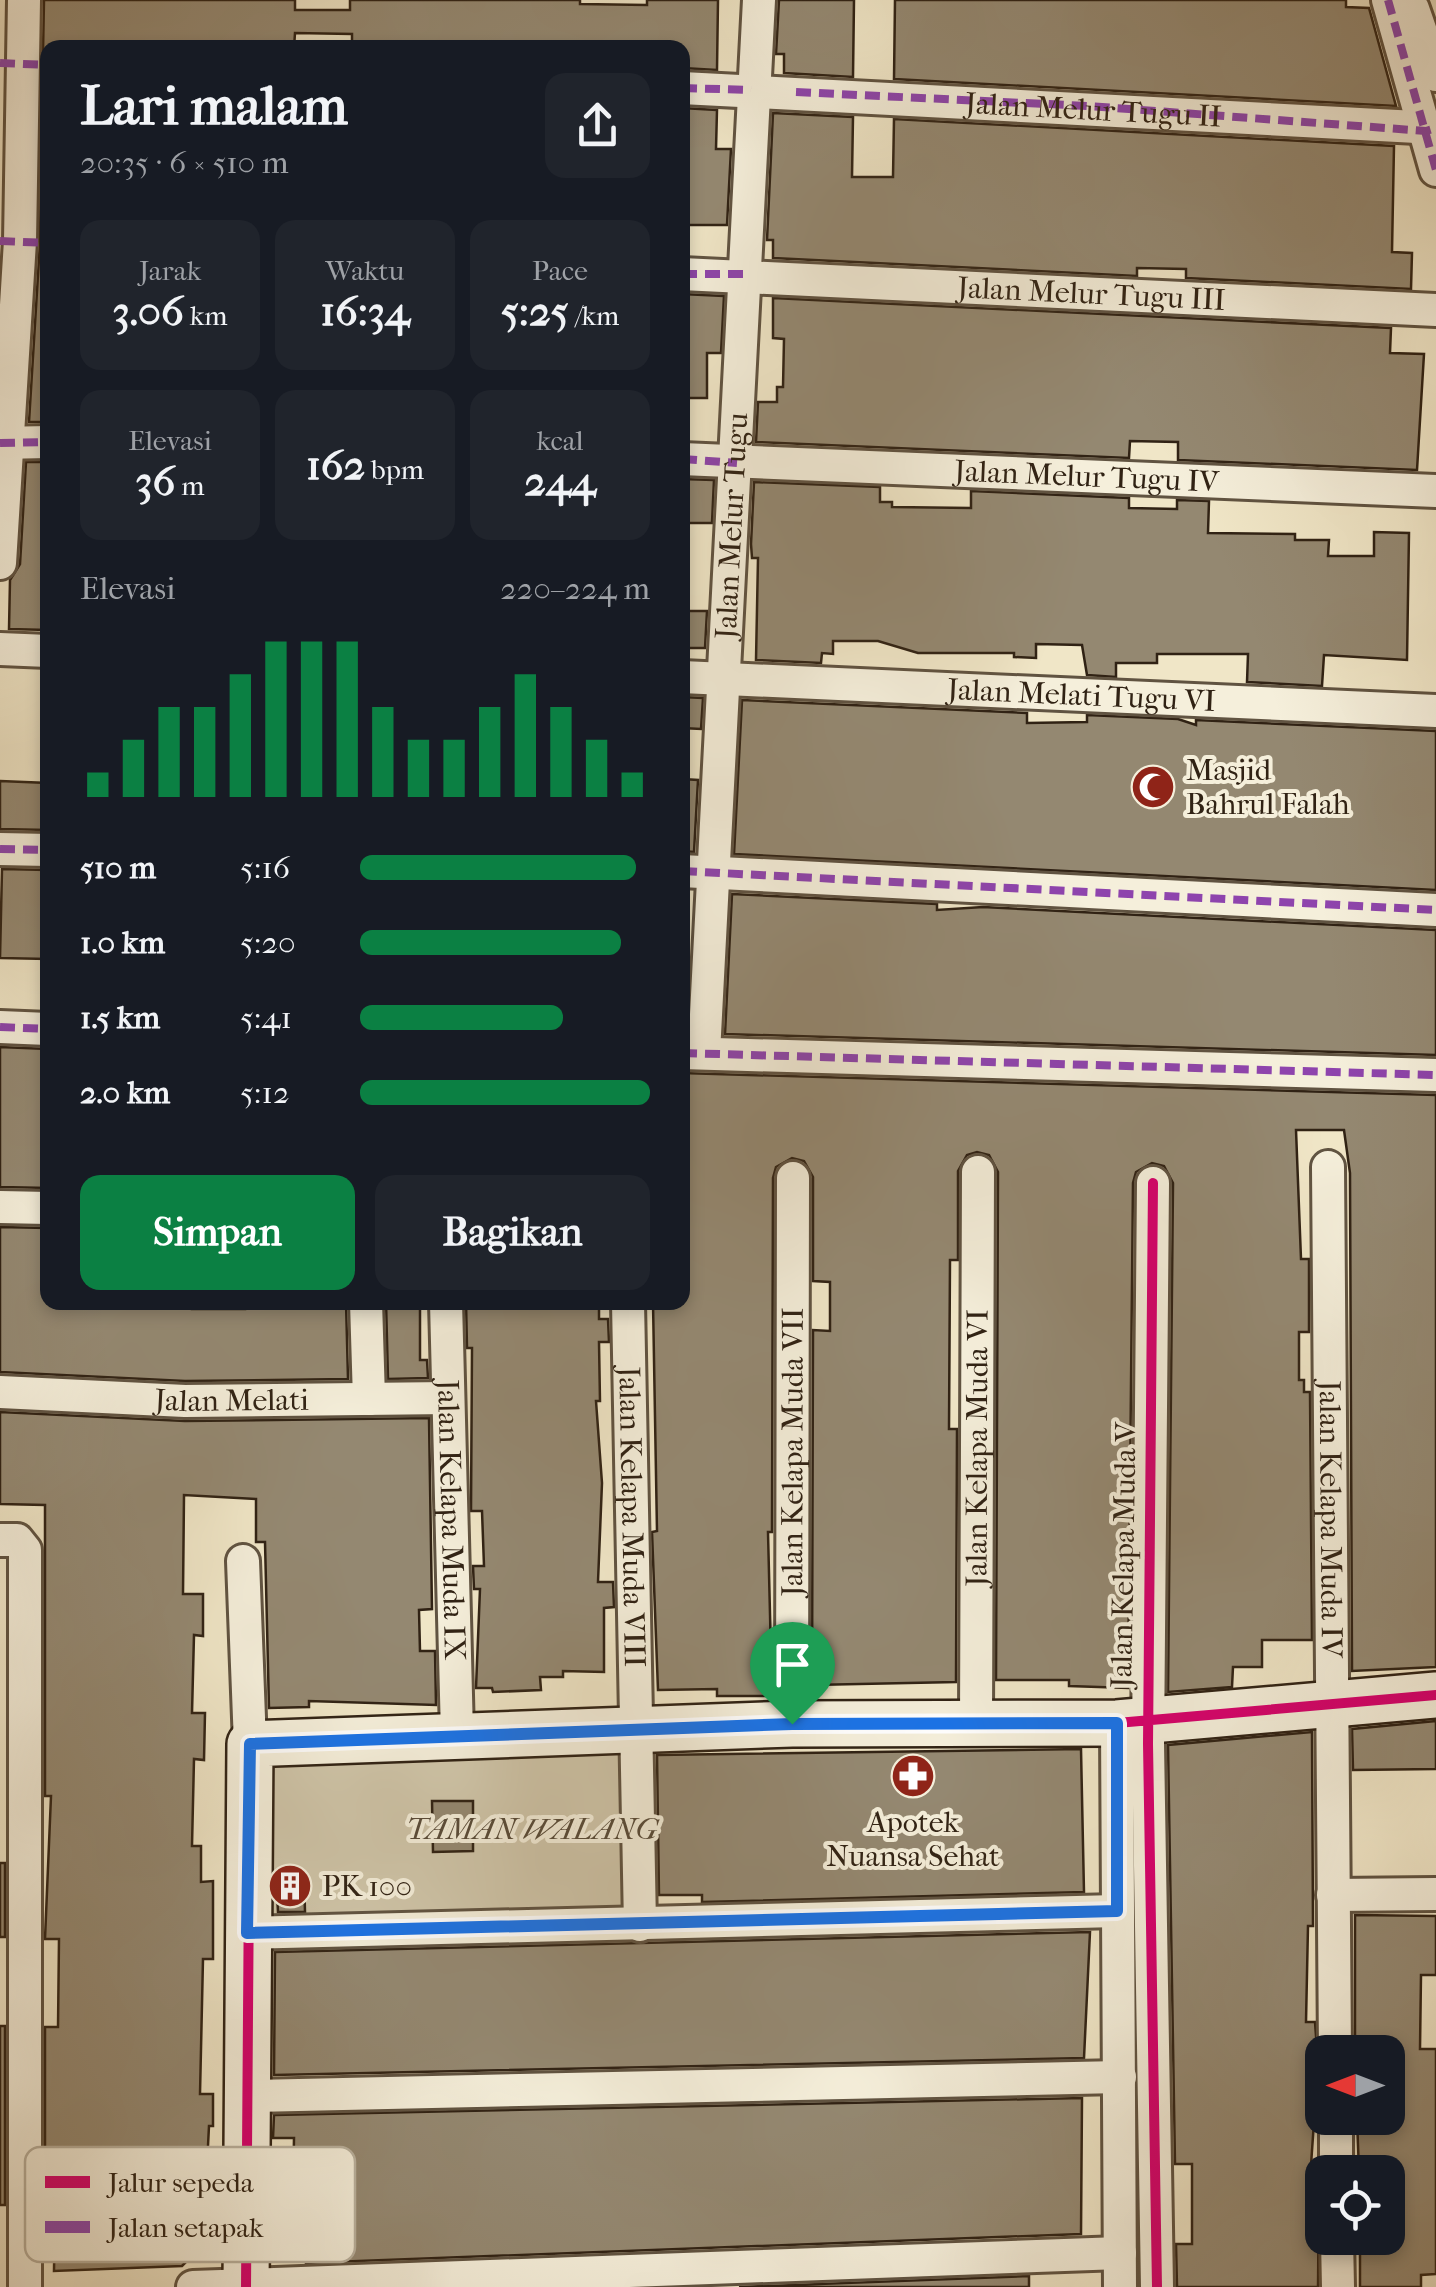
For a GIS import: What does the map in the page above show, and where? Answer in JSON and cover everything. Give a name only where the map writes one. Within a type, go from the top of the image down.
[{"type":"street","points":[[0,563],[4,443],[22,242],[24,0]]},
{"type":"street","name":"Jalan Melur Tugu","points":[[693,1053],[698,871],[725,678],[747,274],[751,90],[759,0]]},
{"type":"street","points":[[1388,0],[1431,130],[1436,170]]},
{"type":"street","points":[[1410,0],[1436,76]]},
{"type":"street","name":"Jalan Melur Tugu II","points":[[690,88],[1088,106],[1431,130]]},
{"type":"street","name":"Jalan Melur Tugu III","points":[[690,274],[1436,310]]},
{"type":"street","points":[[4,443],[40,442]]},
{"type":"street","name":"Jalan Melur Tugu IV","points":[[690,459],[1436,492]]},
{"type":"street","points":[[0,649],[40,651]]},
{"type":"street","name":"Jalan Melati Tugu VI","points":[[690,677],[1436,711]]},
{"type":"street","points":[[0,848],[40,850]]},
{"type":"street","points":[[698,871],[1436,910]]},
{"type":"street","points":[[0,1027],[40,1028]]},
{"type":"street","points":[[693,1053],[1436,1075]]},
{"type":"street","name":"Jalan Kelapa Muda IV","points":[[1328,1167],[1335,2035]]},
{"type":"street","name":"Jalan Kelapa Muda VI","points":[[976,1724],[978,1172]]},
{"type":"street","name":"Jalan Kelapa Muda VII","points":[[792,1724],[794,1178]]},
{"type":"street","name":"Jalan Kelapa Muda V","points":[[1152,1182],[1133,1721],[1157,2287]]},
{"type":"street","points":[[0,1207],[40,1208]]},
{"type":"street","points":[[366,1310],[369,1399]]},
{"type":"street","name":"Jalan Kelapa Muda IX","points":[[446,1310],[457,1734]]},
{"type":"street","name":"Jalan Kelapa Muda VIII","points":[[628,1310],[640,1926]]},
{"type":"street","name":"Jalan Melati","points":[[0,1392],[185,1401],[448,1398]]},
{"type":"street","points":[[0,1540],[17,1540],[25,1550],[25,2287]]},
{"type":"street","points":[[243,1561],[250,1744],[248,2147]]},
{"type":"street","points":[[250,1744],[792,1724],[1133,1721],[1436,1696]]},
{"type":"street","points":[[1120,2287],[1117,1911],[1133,1721]]},
{"type":"street","points":[[1333,1895],[1436,1894]]},
{"type":"street","points":[[247,1933],[640,1926],[854,1914],[1117,1911]]},
{"type":"street","points":[[249,2096],[1120,2076]]},
{"type":"street","points":[[193,2287],[1120,2253]]},
{"type":"street","points":[[1337,2255],[1338,2287]]},
{"type":"green space","name":"TAMAN WALANG","points":[[633,1735],[637,1916],[253,1930],[253,1762]]},
{"type":"building","points":[[44,0],[295,0],[295,10],[350,10],[350,0],[580,0],[580,4],[647,5],[647,0],[718,0],[717,70],[690,68],[690,40],[352,40],[352,34],[295,33],[295,40],[43,40]]},
{"type":"building","points":[[779,0],[854,0],[853,77],[784,73],[784,54],[776,54]]},
{"type":"building","points":[[895,0],[1346,0],[1346,7],[1369,8],[1396,106],[894,79]]},
{"type":"building","points":[[690,108],[717,110],[716,149],[731,149],[727,225],[690,225]]},
{"type":"building","points":[[773,113],[853,117],[852,177],[893,177],[894,119],[1394,146],[1392,252],[1412,253],[1411,289],[1186,278],[1186,269],[1137,268],[1137,276],[773,258],[773,240],[767,240]]},
{"type":"building","points":[[40,242],[40,422],[29,422]]},
{"type":"building","points":[[690,294],[724,296],[721,353],[707,353],[707,398],[690,398]]},
{"type":"building","points":[[773,298],[1391,328],[1390,353],[1424,354],[1417,470],[1178,460],[1178,442],[1130,441],[1129,458],[756,442],[758,402],[777,402],[777,387],[783,387],[784,339],[773,338]]},
{"type":"building","points":[[26,462],[40,462],[40,630],[9,629],[10,580],[20,564]]},
{"type":"building","points":[[690,479],[714,480],[712,523],[690,523]]},
{"type":"building","points":[[754,482],[880,487],[880,502],[892,502],[892,507],[971,508],[971,491],[1129,498],[1129,508],[1177,509],[1177,500],[1209,501],[1208,533],[1295,534],[1295,540],[1329,540],[1328,556],[1374,556],[1374,532],[1409,533],[1407,660],[1324,655],[1322,686],[1247,682],[1248,654],[1157,654],[1157,663],[1116,663],[1116,677],[1087,675],[1082,645],[1036,644],[1036,658],[1014,657],[1014,653],[918,653],[878,641],[833,641],[833,654],[822,653],[821,663],[756,660],[758,558],[752,558],[751,544]]},
{"type":"building","points":[[690,611],[707,611],[705,648],[690,648]]},
{"type":"building","points":[[690,697],[703,698],[701,729],[690,728]]},
{"type":"building","points":[[742,700],[1027,713],[1027,723],[1087,722],[1087,715],[1178,719],[1196,725],[1196,720],[1436,731],[1436,890],[734,854]]},
{"type":"building","points":[[690,780],[698,780],[694,852],[690,852]]},
{"type":"building","points":[[0,781],[40,783],[40,830],[0,829]]},
{"type":"building","points":[[2,869],[40,870],[40,959],[0,958]]},
{"type":"building","points":[[732,894],[937,904],[937,910],[983,907],[1436,930],[1436,1055],[725,1034]]},
{"type":"building","points":[[0,1047],[40,1049],[40,1188],[0,1187]]},
{"type":"building","points":[[690,1073],[1436,1095],[1436,1667],[1352,1671],[1350,1173],[1344,1130],[1296,1130],[1301,1259],[1309,1259],[1309,1332],[1299,1332],[1299,1380],[1304,1380],[1304,1392],[1310,1392],[1312,1640],[1262,1640],[1262,1667],[1233,1667],[1232,1687],[1168,1692],[1173,1183],[1164,1166],[1152,1163],[1136,1172],[1133,1183],[1128,1688],[1069,1686],[1069,1680],[996,1680],[998,1172],[989,1155],[967,1155],[958,1171],[958,1260],[950,1260],[949,1429],[957,1429],[956,1682],[812,1685],[813,1330],[830,1331],[830,1282],[813,1281],[813,1177],[804,1161],[792,1158],[776,1167],[773,1178],[772,1532],[768,1532],[772,1696],[717,1696],[717,1689],[658,1690],[652,1532],[657,1531],[653,1310],[690,1310]]},
{"type":"building","points":[[0,1227],[40,1228],[40,1310],[346,1310],[348,1379],[185,1381],[0,1372]]},
{"type":"building","points":[[386,1310],[420,1310],[420,1360],[427,1360],[428,1378],[388,1379]]},
{"type":"building","points":[[466,1310],[599,1310],[599,1319],[608,1319],[609,1342],[599,1342],[600,1401],[596,1401],[602,1483],[598,1582],[613,1582],[614,1607],[604,1608],[604,1672],[563,1671],[563,1677],[540,1677],[541,1690],[493,1692],[492,1688],[476,1688],[480,1589],[474,1589],[473,1566],[484,1566],[482,1511],[471,1511],[472,1348],[467,1348]]},
{"type":"building","points":[[0,1412],[185,1421],[429,1418],[432,1609],[419,1610],[420,1651],[435,1651],[436,1705],[309,1701],[309,1707],[269,1708],[265,1542],[256,1542],[256,1499],[184,1495],[183,1594],[203,1594],[203,1636],[194,1635],[192,1713],[205,1713],[204,1760],[194,1759],[192,1846],[201,1846],[201,1882],[213,1881],[213,1959],[203,1959],[200,2094],[213,2094],[213,2126],[209,2126],[208,2147],[45,2147],[45,2027],[58,2027],[59,1939],[45,1939],[51,1796],[45,1796],[45,1505],[0,1504]]},
{"type":"building","points":[[1436,1721],[1436,1769],[1353,1770],[1352,1729]]},
{"type":"building","points":[[1312,1732],[1313,1926],[1308,1926],[1306,2022],[1315,2022],[1316,2035],[1305,2035],[1305,2135],[1313,2135],[1312,2155],[1305,2155],[1305,2255],[1318,2255],[1318,2287],[1177,2287],[1176,2244],[1192,2244],[1192,2164],[1175,2164],[1168,1745]]},
{"type":"building","points":[[1081,1749],[1084,1892],[702,1902],[702,1895],[659,1895],[657,1755]]},
{"type":"building","points":[[432,1801],[473,1801],[473,1851],[433,1852]]},
{"type":"building","points":[[0,1863],[5,1863],[5,1937],[0,1937]]},
{"type":"building","name":"PK 100","points":[[276,1875],[304,1875],[305,1912],[278,1912]]},
{"type":"building","points":[[1355,1915],[1436,1916],[1436,1975],[1421,1975],[1420,2049],[1436,2049],[1436,2274],[1421,2275],[1421,2287],[1360,2287],[1360,2255],[1405,2255],[1405,2155],[1358,2155],[1358,2135],[1405,2135],[1405,2035],[1355,2035]]},
{"type":"building","points":[[1090,1932],[1084,2058],[274,2075],[275,1952]]},
{"type":"building","points":[[0,2026],[5,2026],[5,2205],[0,2205]]},
{"type":"building","points":[[1082,2098],[1081,2234],[355,2261],[355,2147],[294,2147],[294,2138],[273,2138],[274,2115]]},
{"type":"building","points":[[54,2262],[186,2262],[182,2266],[54,2271]]},
{"type":"building","points":[[1029,2276],[1029,2287],[739,2287]]},
{"type":"marked path","points":[[1388,0],[1436,170]]},
{"type":"marked path","points":[[0,63],[40,65]]},
{"type":"marked path","points":[[690,88],[751,90]]},
{"type":"marked path","points":[[796,92],[1088,106],[1426,131],[1436,128]]},
{"type":"marked path","points":[[0,241],[40,243]]},
{"type":"marked path","points":[[690,274],[747,274]]},
{"type":"marked path","points":[[0,443],[40,442]]},
{"type":"marked path","points":[[690,460],[737,463]]},
{"type":"marked path","points":[[0,849],[40,850]]},
{"type":"marked path","points":[[690,871],[1436,910]]},
{"type":"marked path","points":[[0,1027],[40,1029]]},
{"type":"marked path","points":[[690,1053],[1436,1075]]},
{"type":"cycle path","points":[[1153,1183],[1148,1744],[1157,2287]]},
{"type":"cycle path","points":[[247,2147],[250,1744],[792,1724],[1117,1723],[1436,1695]]},
{"type":"cycle path","points":[[246,2262],[246,2287]]},
{"type":"place","name":"Masjid Bahrul Falah","points":[[1153,787]]},
{"type":"place","name":"Apotek Nuansa Sehat","points":[[913,1776]]},
{"type":"place","name":"PK 100","points":[[290,1886]]},
{"type":"route","points":[[1117,1723],[1117,1911],[854,1914],[640,1926],[247,1933],[250,1744],[792,1724],[1117,1723]]}]
